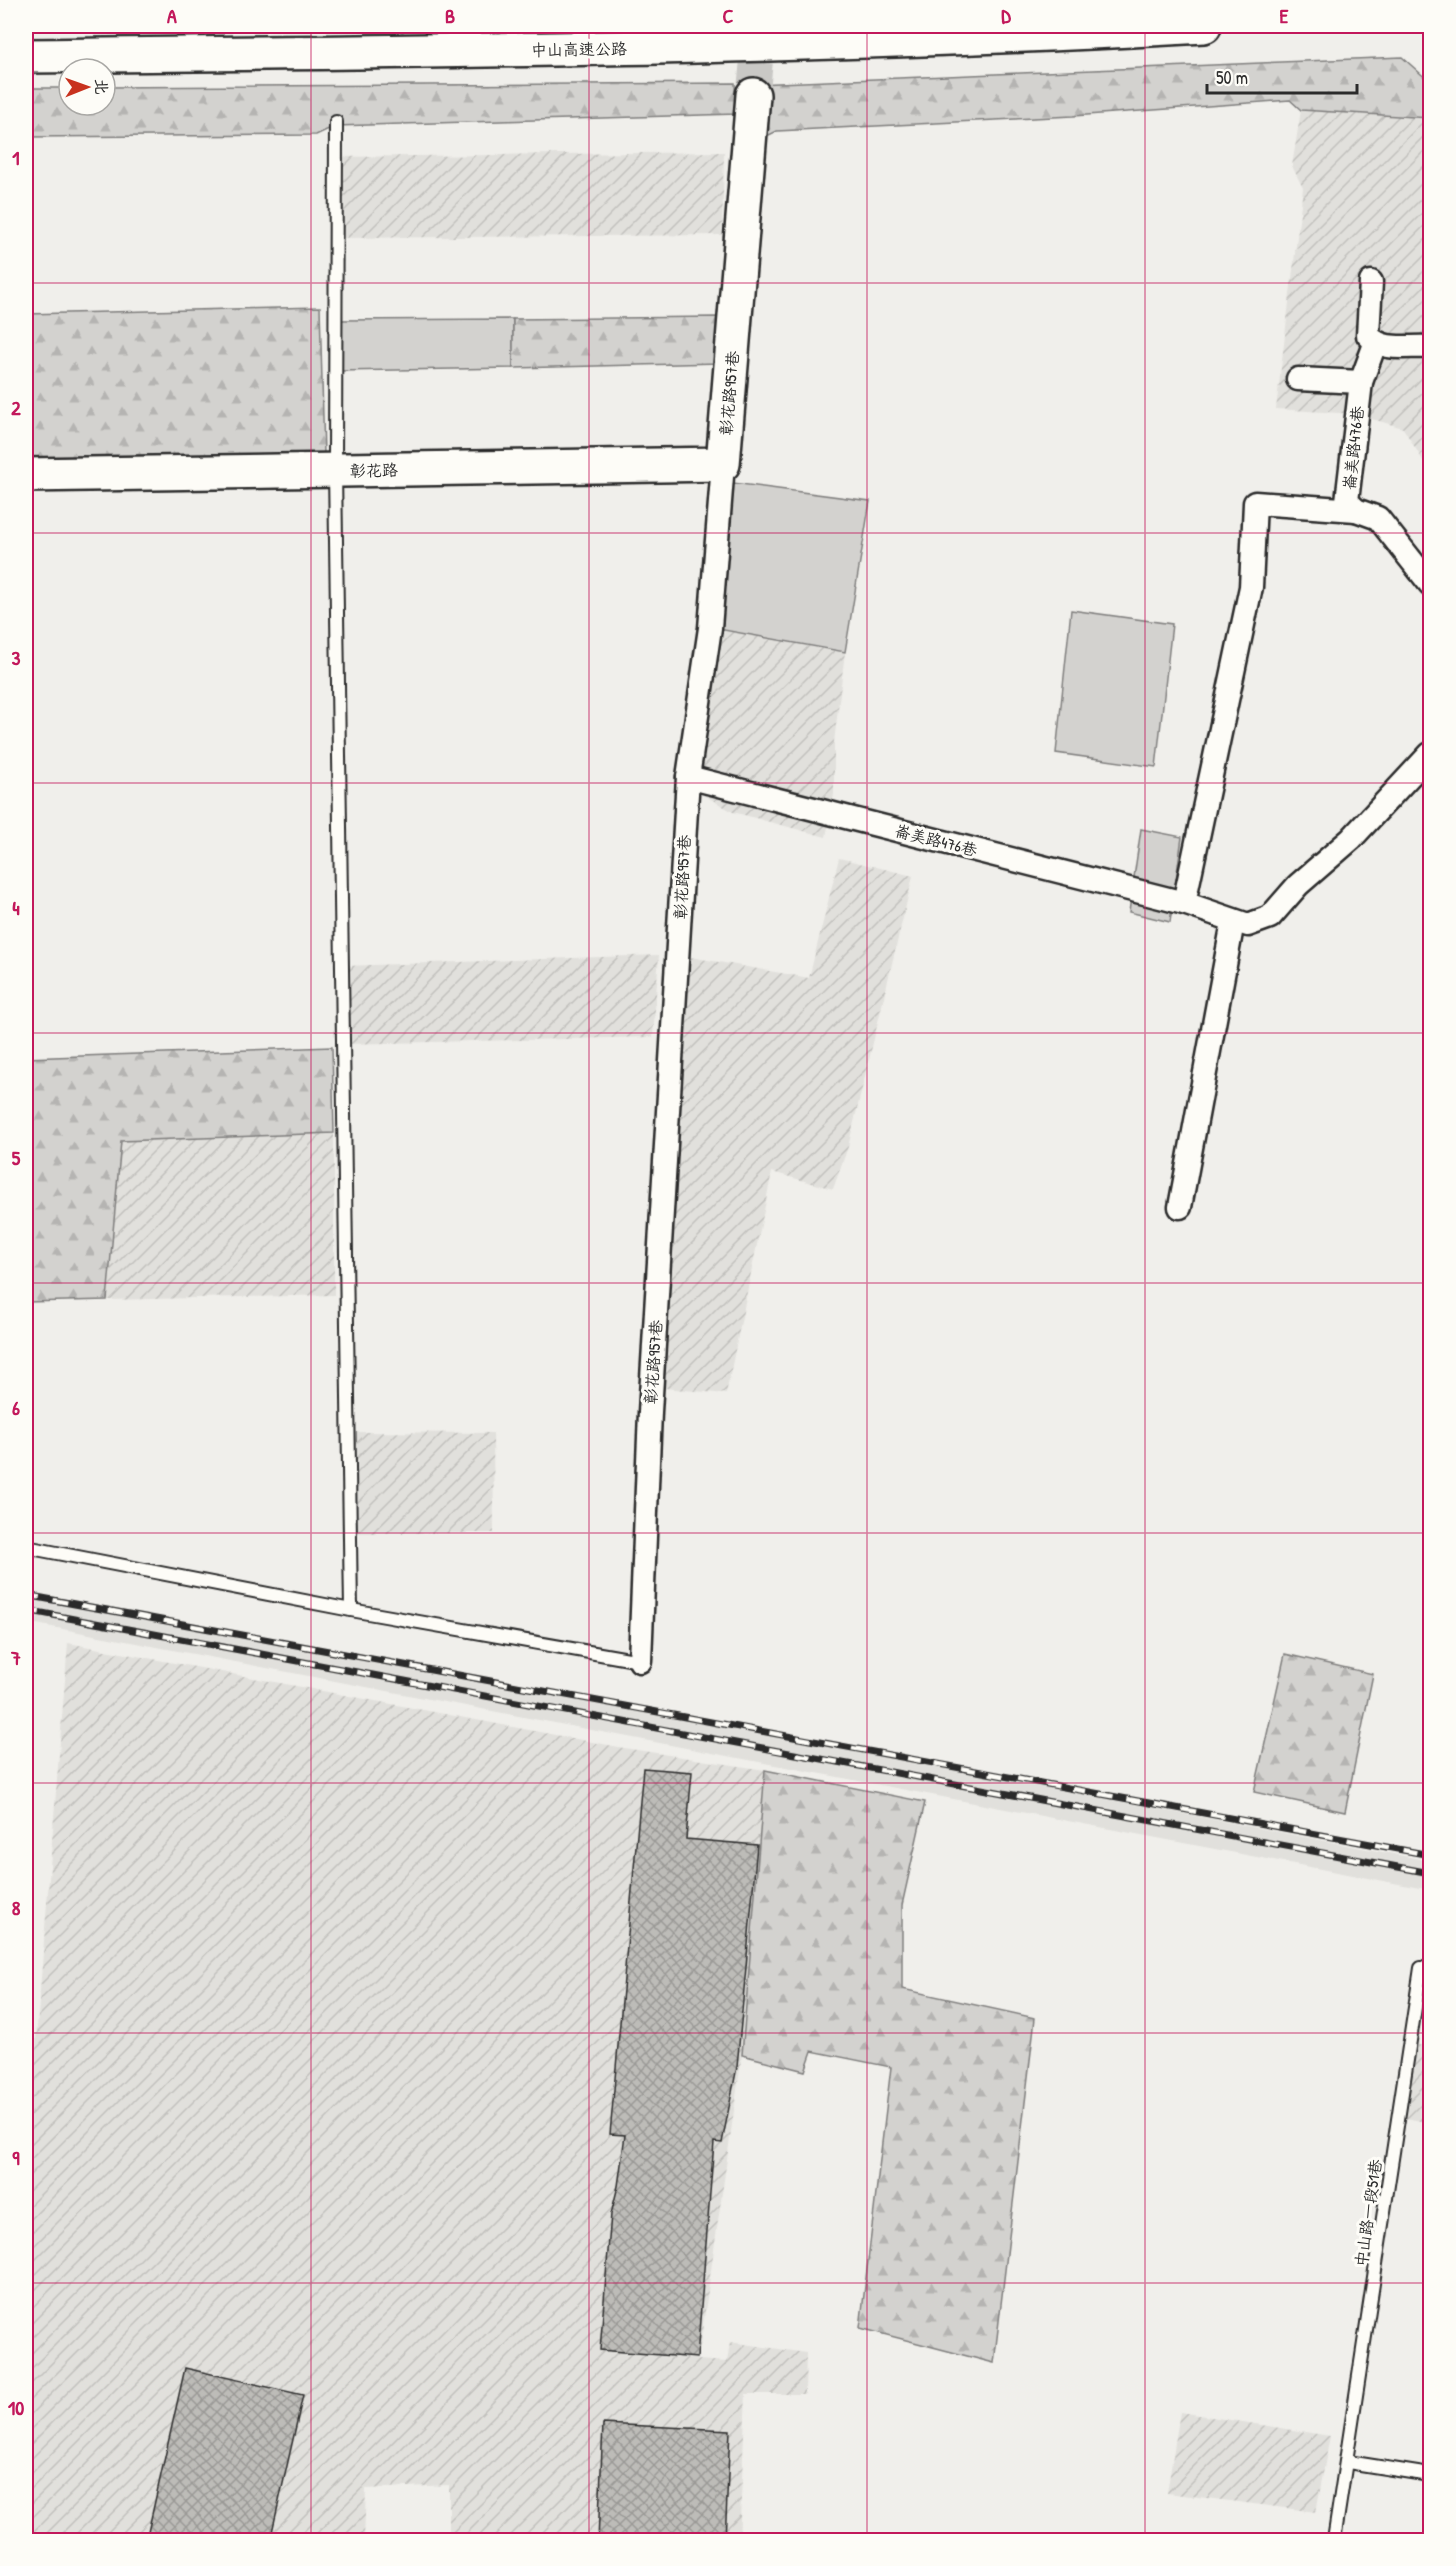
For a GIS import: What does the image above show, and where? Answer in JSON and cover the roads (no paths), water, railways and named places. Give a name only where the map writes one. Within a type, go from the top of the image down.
[{"type":"main road","name":"中山高速公路","points":[[26,56],[810,44],[1007,37],[1204,26]]},
{"type":"main road","name":"彰花路957巷","points":[[723,464],[753,95]]},
{"type":"main road","name":"彰花路","points":[[26,475],[723,464]]},
{"type":"street","points":[[1371,282],[1368,335],[1375,344],[1383,347],[1431,347]]},
{"type":"street","name":"崙美路476巷","points":[[1356,510],[1347,501],[1361,382],[1375,344]]},
{"type":"street","name":"崙美路476巷","points":[[1298,379],[1361,382]]},
{"type":"street","name":"彰花路957巷","points":[[640,1660],[650,1412],[688,777],[710,628],[723,464]]},
{"type":"street","name":"崙美路476巷","points":[[1184,903],[1251,587],[1255,503],[1356,510],[1378,518],[1431,584]]},
{"type":"street","name":"崙美路476巷","points":[[688,777],[1184,903],[1233,922],[1248,925],[1270,917],[1298,885],[1351,839],[1431,754]]},
{"type":"street","points":[[1180,1207],[1233,922]]},
{"type":"lane","points":[[336,122],[335,470],[351,1610]]},
{"type":"lane","points":[[26,1547],[351,1610],[640,1660]]},
{"type":"lane","name":"中山路一段51巷","points":[[1334,2541],[1348,2462],[1421,1968]]},
{"type":"lane","points":[[1348,2462],[1431,2475]]},
{"type":"tunnel","points":[[753,95],[760,26]]},
{"type":"railway","points":[[26,1595],[1430,1855]]},
{"type":"railway","points":[[26,1610],[1430,1873]]}]
